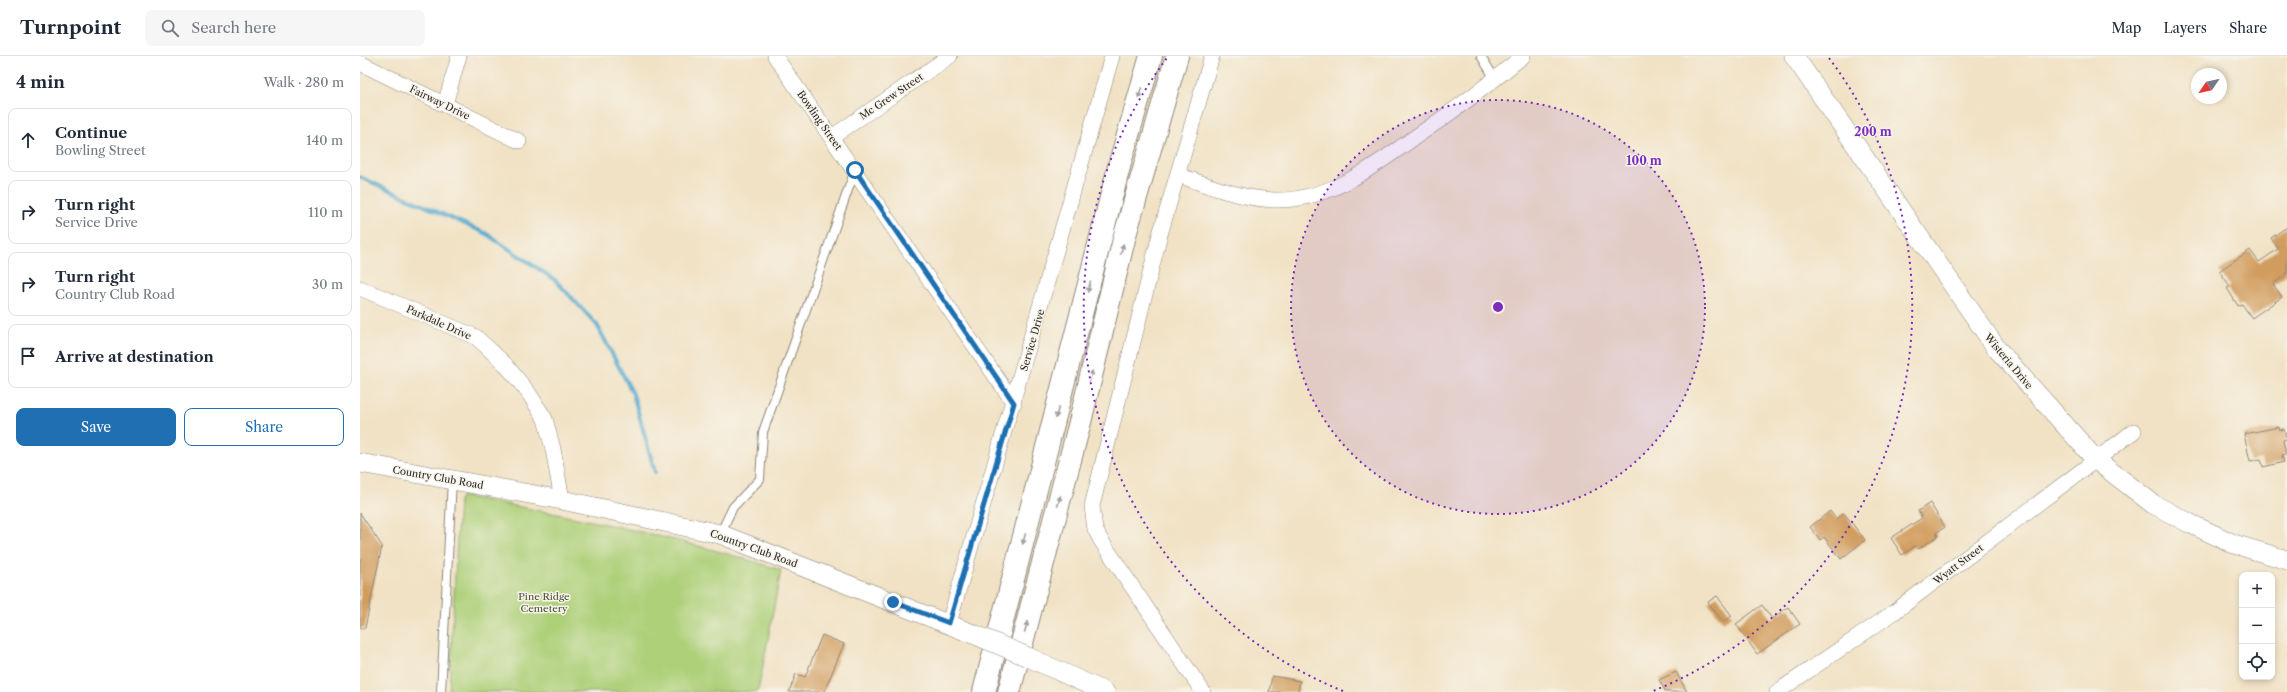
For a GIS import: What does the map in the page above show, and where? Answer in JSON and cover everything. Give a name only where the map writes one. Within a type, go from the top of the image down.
[{"type":"main road","points":[[984,692],[1121,159],[1151,56]]},
{"type":"main road","points":[[1009,692],[1080,422],[1126,235],[1177,56]]},
{"type":"street","points":[[444,104],[459,56]]},
{"type":"street","name":"Bowling Street","points":[[775,56],[855,170],[1014,403]]},
{"type":"street","name":"Mc Grew Street","points":[[832,137],[950,56]]},
{"type":"street","name":"Service Drive","points":[[949,623],[1014,403],[1112,56]]},
{"type":"street","points":[[1203,692],[1100,539],[1095,529],[1092,512],[1094,494],[1134,332],[1159,238],[1212,56]]},
{"type":"street","points":[[1178,175],[1249,198],[1276,200],[1301,198],[1324,192],[1346,183],[1374,166],[1445,117],[1523,56]]},
{"type":"street","name":"Wisteria Drive","points":[[1794,56],[1996,349],[2096,460],[2153,504],[2189,524],[2234,544],[2287,560]]},
{"type":"street","name":"Fairway Drive","points":[[360,63],[519,142]]},
{"type":"street","name":"Parkdale Drive","points":[[360,288],[476,337],[505,364],[528,392],[544,419],[554,449],[562,500]]},
{"type":"street","name":"Wyatt Street","points":[[1777,692],[1893,613],[2134,430]]},
{"type":"street","name":"Country Club Road","points":[[360,463],[562,500],[720,534],[949,623],[1105,692]]},
{"type":"lane","points":[[1481,56],[1495,79]]},
{"type":"lane","points":[[720,534],[733,507],[760,479],[763,432],[855,170]]},
{"type":"lane","points":[[441,692],[452,480]]},
{"type":"green space","name":"Pine Ridge Cemetery","points":[[462,496],[583,519],[662,537],[781,570],[758,692],[449,692],[459,500]]},
{"type":"building","points":[[2287,227],[2287,274],[2273,284],[2282,297],[2252,318],[2242,304],[2238,306],[2227,288],[2230,286],[2219,271],[2250,250],[2259,262],[2278,249],[2271,238]]},
{"type":"building","points":[[2279,427],[2280,430],[2284,429],[2287,439],[2283,440],[2286,454],[2282,455],[2284,462],[2263,467],[2261,459],[2250,461],[2244,434]]},
{"type":"building","points":[[1930,503],[1945,527],[1936,533],[1938,536],[1918,549],[1915,546],[1902,555],[1891,538],[1922,518],[1918,511]]},
{"type":"building","points":[[1830,511],[1836,519],[1844,513],[1865,540],[1841,559],[1824,537],[1820,540],[1810,527]]},
{"type":"building","points":[[360,513],[382,546],[365,628],[360,628]]},
{"type":"building","points":[[1717,596],[1732,616],[1723,622],[1708,602]]},
{"type":"building","points":[[1762,605],[1772,619],[1788,607],[1800,624],[1757,654],[1736,624]]},
{"type":"building","points":[[822,635],[844,644],[824,692],[789,692],[796,674],[805,677]]},
{"type":"building","points":[[1676,672],[1687,692],[1666,692],[1659,680]]},
{"type":"building","points":[[1272,676],[1300,681],[1298,692],[1269,692]]},
{"type":"waterway","points":[[360,177],[485,233],[555,280],[597,325],[633,394],[655,472]]},
{"type":"route","points":[[855,170],[1014,403],[949,623],[893,602]]}]
